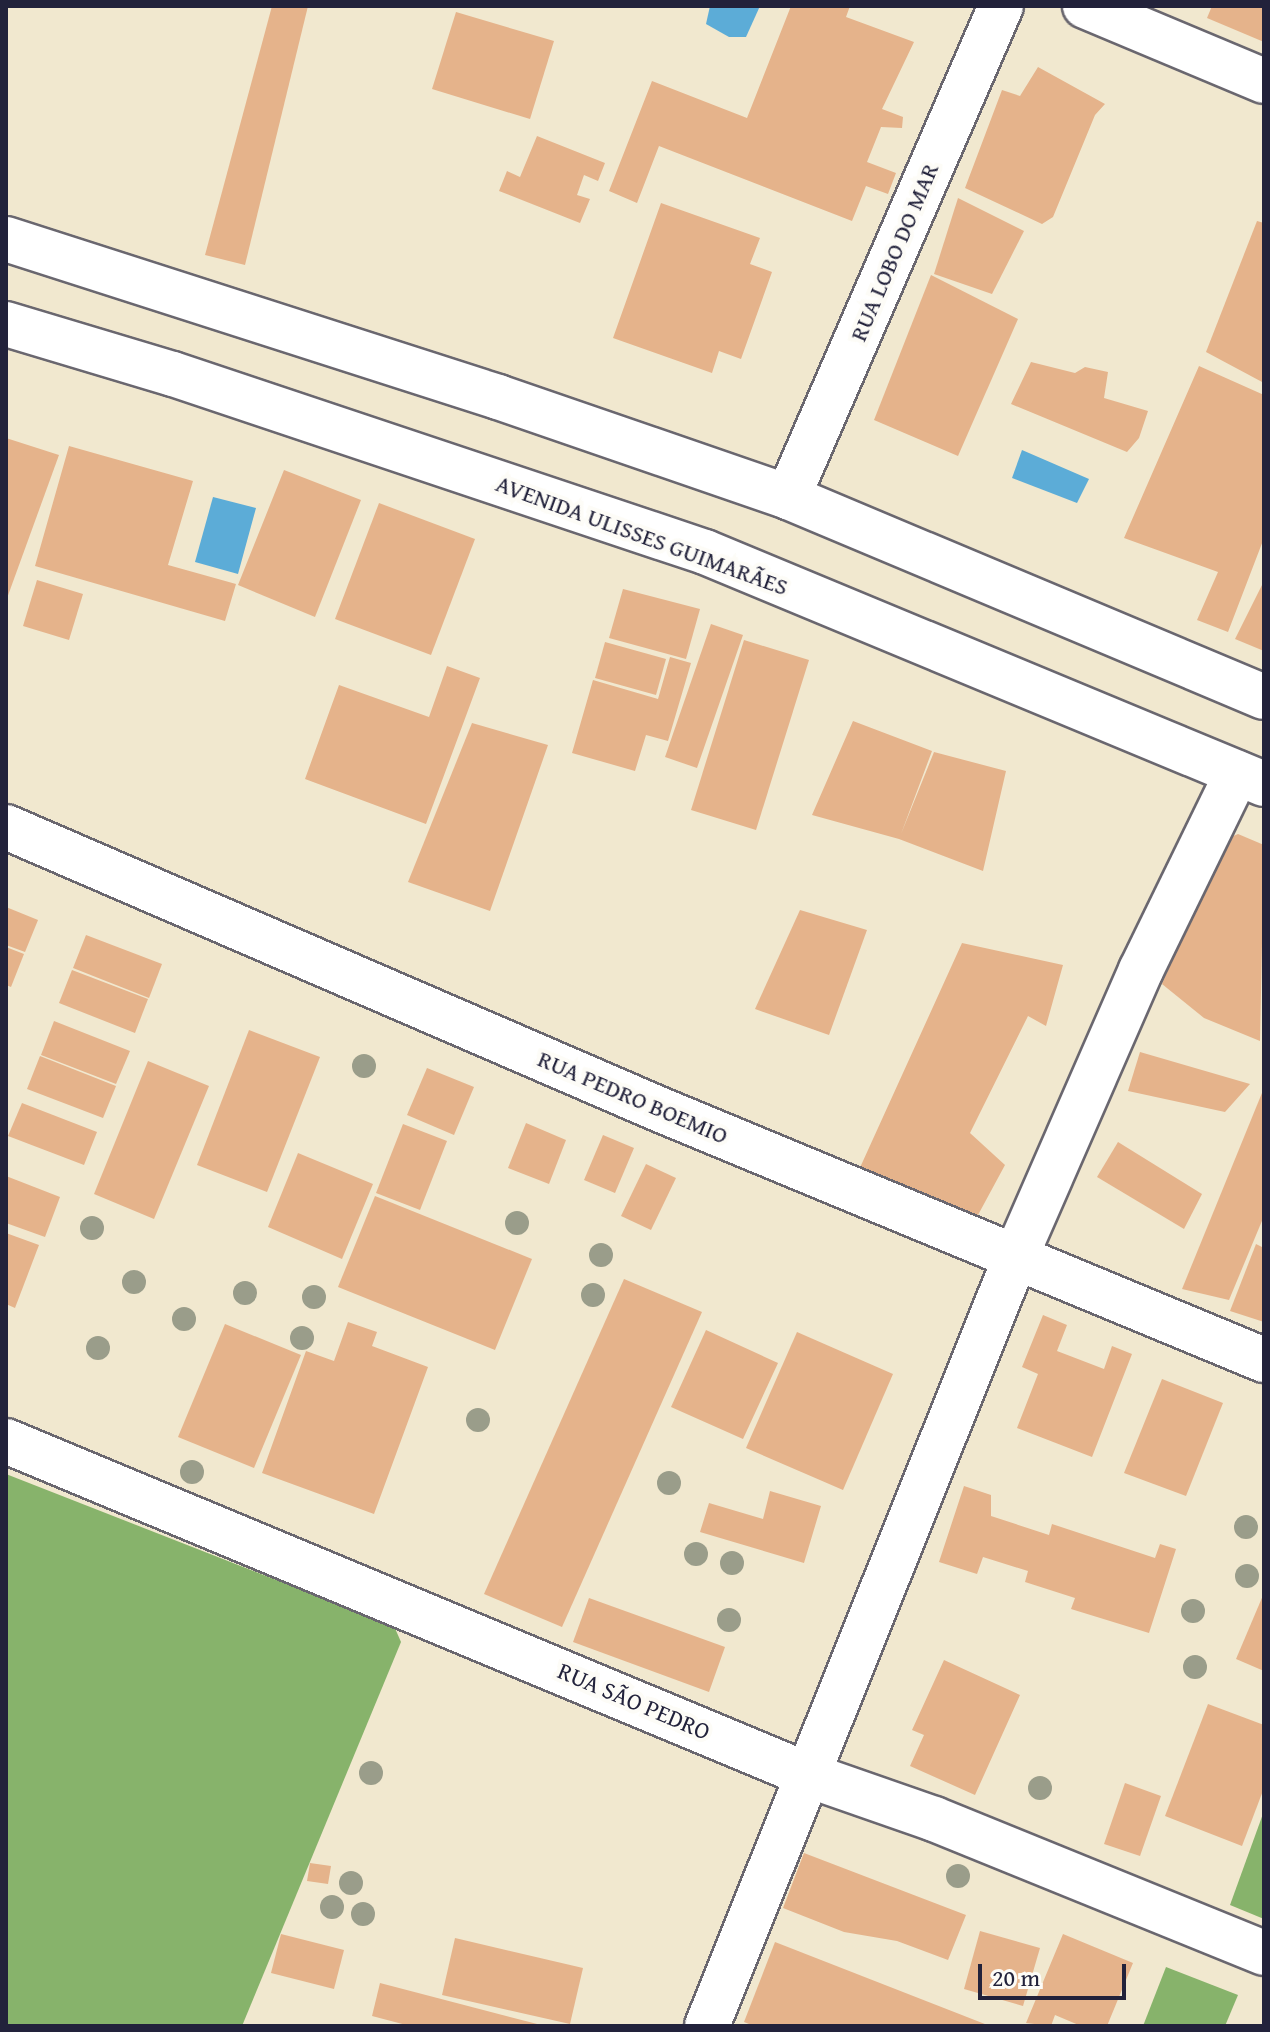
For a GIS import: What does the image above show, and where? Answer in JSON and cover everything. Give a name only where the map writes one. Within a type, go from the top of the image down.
[{"type":"street","name":"RUA LOBO DO MAR","points":[[788,497],[1001,6]]},
{"type":"street","points":[[1085,6],[1264,81]]},
{"type":"street","points":[[6,239],[483,392],[788,497],[1264,697]]},
{"type":"street","name":"AVENIDA ULISSES GUIMARÃES","points":[[6,324],[188,378],[705,552],[1250,778]]},
{"type":"street","points":[[707,2026],[1016,1256],[1141,970],[1250,778]]},
{"type":"street","name":"RUA PEDRO BOEMIO","points":[[6,827],[661,1110],[1264,1360]]},
{"type":"street","name":"RUA SÃO PEDRO","points":[[6,1441],[808,1775],[934,1819],[1264,1953]]},
{"type":"green space","points":[[6,1474],[394,1626],[401,1642],[242,2026],[6,2026]]},
{"type":"green space","points":[[1264,1811],[1264,1919],[1230,1905]]},
{"type":"green space","points":[[1166,1967],[1238,1995],[1225,2026],[1143,2026]]},
{"type":"water","points":[[710,6],[760,6],[746,37],[729,37],[706,24]]},
{"type":"water","points":[[1022,450],[1089,479],[1077,503],[1012,478]]},
{"type":"water","points":[[213,497],[256,508],[238,574],[195,562]]},
{"type":"building","points":[[272,6],[308,6],[245,265],[205,255]]},
{"type":"building","points":[[791,6],[850,6],[846,17],[914,42],[882,109],[903,117],[902,128],[881,127],[867,162],[896,173],[888,194],[866,186],[852,221],[659,146],[637,203],[609,191],[652,81],[747,118]]},
{"type":"building","points":[[1212,6],[1264,6],[1264,42],[1207,18]]},
{"type":"building","points":[[456,12],[554,41],[530,119],[432,89]]},
{"type":"building","points":[[1038,67],[1105,104],[1095,115],[1053,217],[1042,224],[965,188],[1002,90],[1020,96]]},
{"type":"building","points":[[537,136],[605,163],[598,181],[584,175],[577,195],[590,199],[580,223],[499,191],[507,171],[520,177]]},
{"type":"building","points":[[958,198],[1024,231],[992,294],[934,274]]},
{"type":"building","points":[[661,203],[760,238],[750,264],[772,272],[741,359],[719,351],[712,373],[613,338]]},
{"type":"building","points":[[1257,221],[1264,223],[1264,383],[1206,352]]},
{"type":"building","points":[[931,275],[1018,319],[958,456],[874,420]]},
{"type":"building","points":[[1031,362],[1075,373],[1085,367],[1108,372],[1104,398],[1148,411],[1139,438],[1127,452],[1011,404]]},
{"type":"building","points":[[1199,366],[1264,395],[1264,538],[1228,632],[1197,620],[1218,572],[1124,538]]},
{"type":"building","points":[[6,438],[59,455],[6,601]]},
{"type":"building","points":[[69,446],[193,481],[168,565],[236,584],[225,621],[35,566]]},
{"type":"building","points":[[284,470],[361,500],[315,617],[238,585]]},
{"type":"building","points":[[379,503],[475,539],[431,655],[335,619]]},
{"type":"building","points":[[37,580],[83,594],[69,640],[23,626]]},
{"type":"building","points":[[1264,581],[1264,651],[1235,639]]},
{"type":"building","points":[[623,589],[700,609],[686,659],[609,638]]},
{"type":"building","points":[[711,624],[743,635],[697,768],[665,757]]},
{"type":"building","points":[[744,640],[809,660],[756,830],[691,810]]},
{"type":"building","points":[[605,642],[666,659],[656,695],[595,678]]},
{"type":"building","points":[[670,657],[691,663],[668,741],[646,735],[635,771],[572,753],[593,680],[658,699]]},
{"type":"building","points":[[447,666],[480,678],[426,824],[305,779],[339,685],[429,717]]},
{"type":"building","points":[[853,721],[932,751],[901,834],[934,752],[1006,771],[983,871],[899,839],[812,815]]},
{"type":"building","points":[[472,723],[548,745],[490,911],[408,882]]},
{"type":"building","points":[[1238,834],[1264,845],[1260,1041],[1204,1018],[1162,984],[1215,844]]},
{"type":"building","points":[[6,907],[38,920],[25,952],[6,945]]},
{"type":"building","points":[[800,910],[867,930],[829,1035],[755,1009]]},
{"type":"building","points":[[86,935],[162,964],[149,998],[73,968]]},
{"type":"building","points":[[962,943],[1063,965],[1046,1026],[1028,1016],[970,1133],[1005,1165],[978,1215],[858,1172]]},
{"type":"building","points":[[6,947],[24,954],[11,987],[6,985]]},
{"type":"building","points":[[72,970],[148,999],[135,1033],[59,1003]]},
{"type":"building","points":[[54,1021],[130,1051],[116,1084],[41,1055]]},
{"type":"building","points":[[249,1030],[320,1057],[267,1192],[197,1165]]},
{"type":"building","points":[[1140,1052],[1250,1084],[1225,1112],[1128,1091]]},
{"type":"building","points":[[40,1056],[116,1086],[103,1118],[27,1089]]},
{"type":"building","points":[[148,1061],[209,1086],[154,1219],[94,1194]]},
{"type":"building","points":[[427,1068],[474,1087],[454,1135],[407,1115]]},
{"type":"building","points":[[1264,1088],[1264,1216],[1229,1300],[1182,1289]]},
{"type":"building","points":[[22,1103],[97,1132],[84,1165],[8,1136]]},
{"type":"building","points":[[526,1123],[566,1140],[549,1184],[508,1168]]},
{"type":"building","points":[[403,1124],[447,1141],[420,1210],[376,1193]]},
{"type":"building","points":[[603,1135],[634,1148],[615,1193],[584,1180]]},
{"type":"building","points":[[1118,1142],[1202,1194],[1184,1229],[1097,1177]]},
{"type":"building","points":[[298,1153],[373,1184],[342,1259],[268,1227]]},
{"type":"building","points":[[646,1164],[676,1178],[651,1230],[621,1216]]},
{"type":"building","points":[[6,1176],[60,1197],[45,1237],[6,1223]]},
{"type":"building","points":[[375,1196],[532,1259],[495,1350],[338,1287]]},
{"type":"building","points":[[6,1233],[39,1245],[15,1308],[6,1304]]},
{"type":"building","points":[[1256,1244],[1264,1248],[1264,1322],[1230,1311]]},
{"type":"building","points":[[624,1279],[702,1312],[562,1627],[484,1594]]},
{"type":"building","points":[[1043,1315],[1067,1325],[1057,1351],[1104,1369],[1112,1346],[1132,1354],[1092,1457],[1017,1428],[1038,1374],[1022,1367]]},
{"type":"building","points":[[348,1322],[377,1332],[372,1346],[428,1367],[374,1514],[262,1473],[306,1351],[334,1361]]},
{"type":"building","points":[[225,1324],[301,1355],[254,1468],[178,1437]]},
{"type":"building","points":[[706,1330],[778,1363],[743,1439],[671,1407]]},
{"type":"building","points":[[797,1332],[893,1374],[843,1490],[746,1448]]},
{"type":"building","points":[[1162,1379],[1223,1403],[1186,1496],[1124,1473]]},
{"type":"building","points":[[964,1486],[991,1495],[991,1516],[1049,1535],[1052,1524],[1155,1558],[1160,1544],[1176,1549],[1149,1633],[1071,1609],[1075,1598],[1025,1582],[1028,1571],[983,1557],[977,1574],[939,1562]]},
{"type":"building","points":[[770,1491],[821,1506],[804,1563],[700,1532],[709,1503],[763,1519]]},
{"type":"building","points":[[1264,1593],[1264,1671],[1236,1659]]},
{"type":"building","points":[[589,1598],[725,1647],[709,1692],[573,1642]]},
{"type":"building","points":[[944,1660],[1020,1695],[975,1795],[910,1766],[924,1735],[912,1730]]},
{"type":"building","points":[[1208,1704],[1264,1725],[1264,1788],[1242,1846],[1165,1816]]},
{"type":"building","points":[[1125,1783],[1161,1796],[1140,1856],[1104,1844]]},
{"type":"building","points":[[804,1853],[966,1915],[948,1960],[897,1941],[844,1932],[783,1908]]},
{"type":"building","points":[[310,1863],[331,1866],[328,1884],[307,1881]]},
{"type":"building","points":[[980,1931],[1040,1948],[1023,2006],[964,1989]]},
{"type":"building","points":[[281,1934],[344,1950],[334,1989],[271,1973]]},
{"type":"building","points":[[1063,1934],[1133,1963],[1107,2026],[1081,2026],[1055,2015],[1051,2026],[1026,2023]]},
{"type":"building","points":[[455,1938],[583,1968],[570,2024],[442,1995]]},
{"type":"building","points":[[775,1942],[990,2026],[754,2026],[744,2022]]},
{"type":"building","points":[[380,1983],[541,2026],[410,2026],[372,2016]]}]
